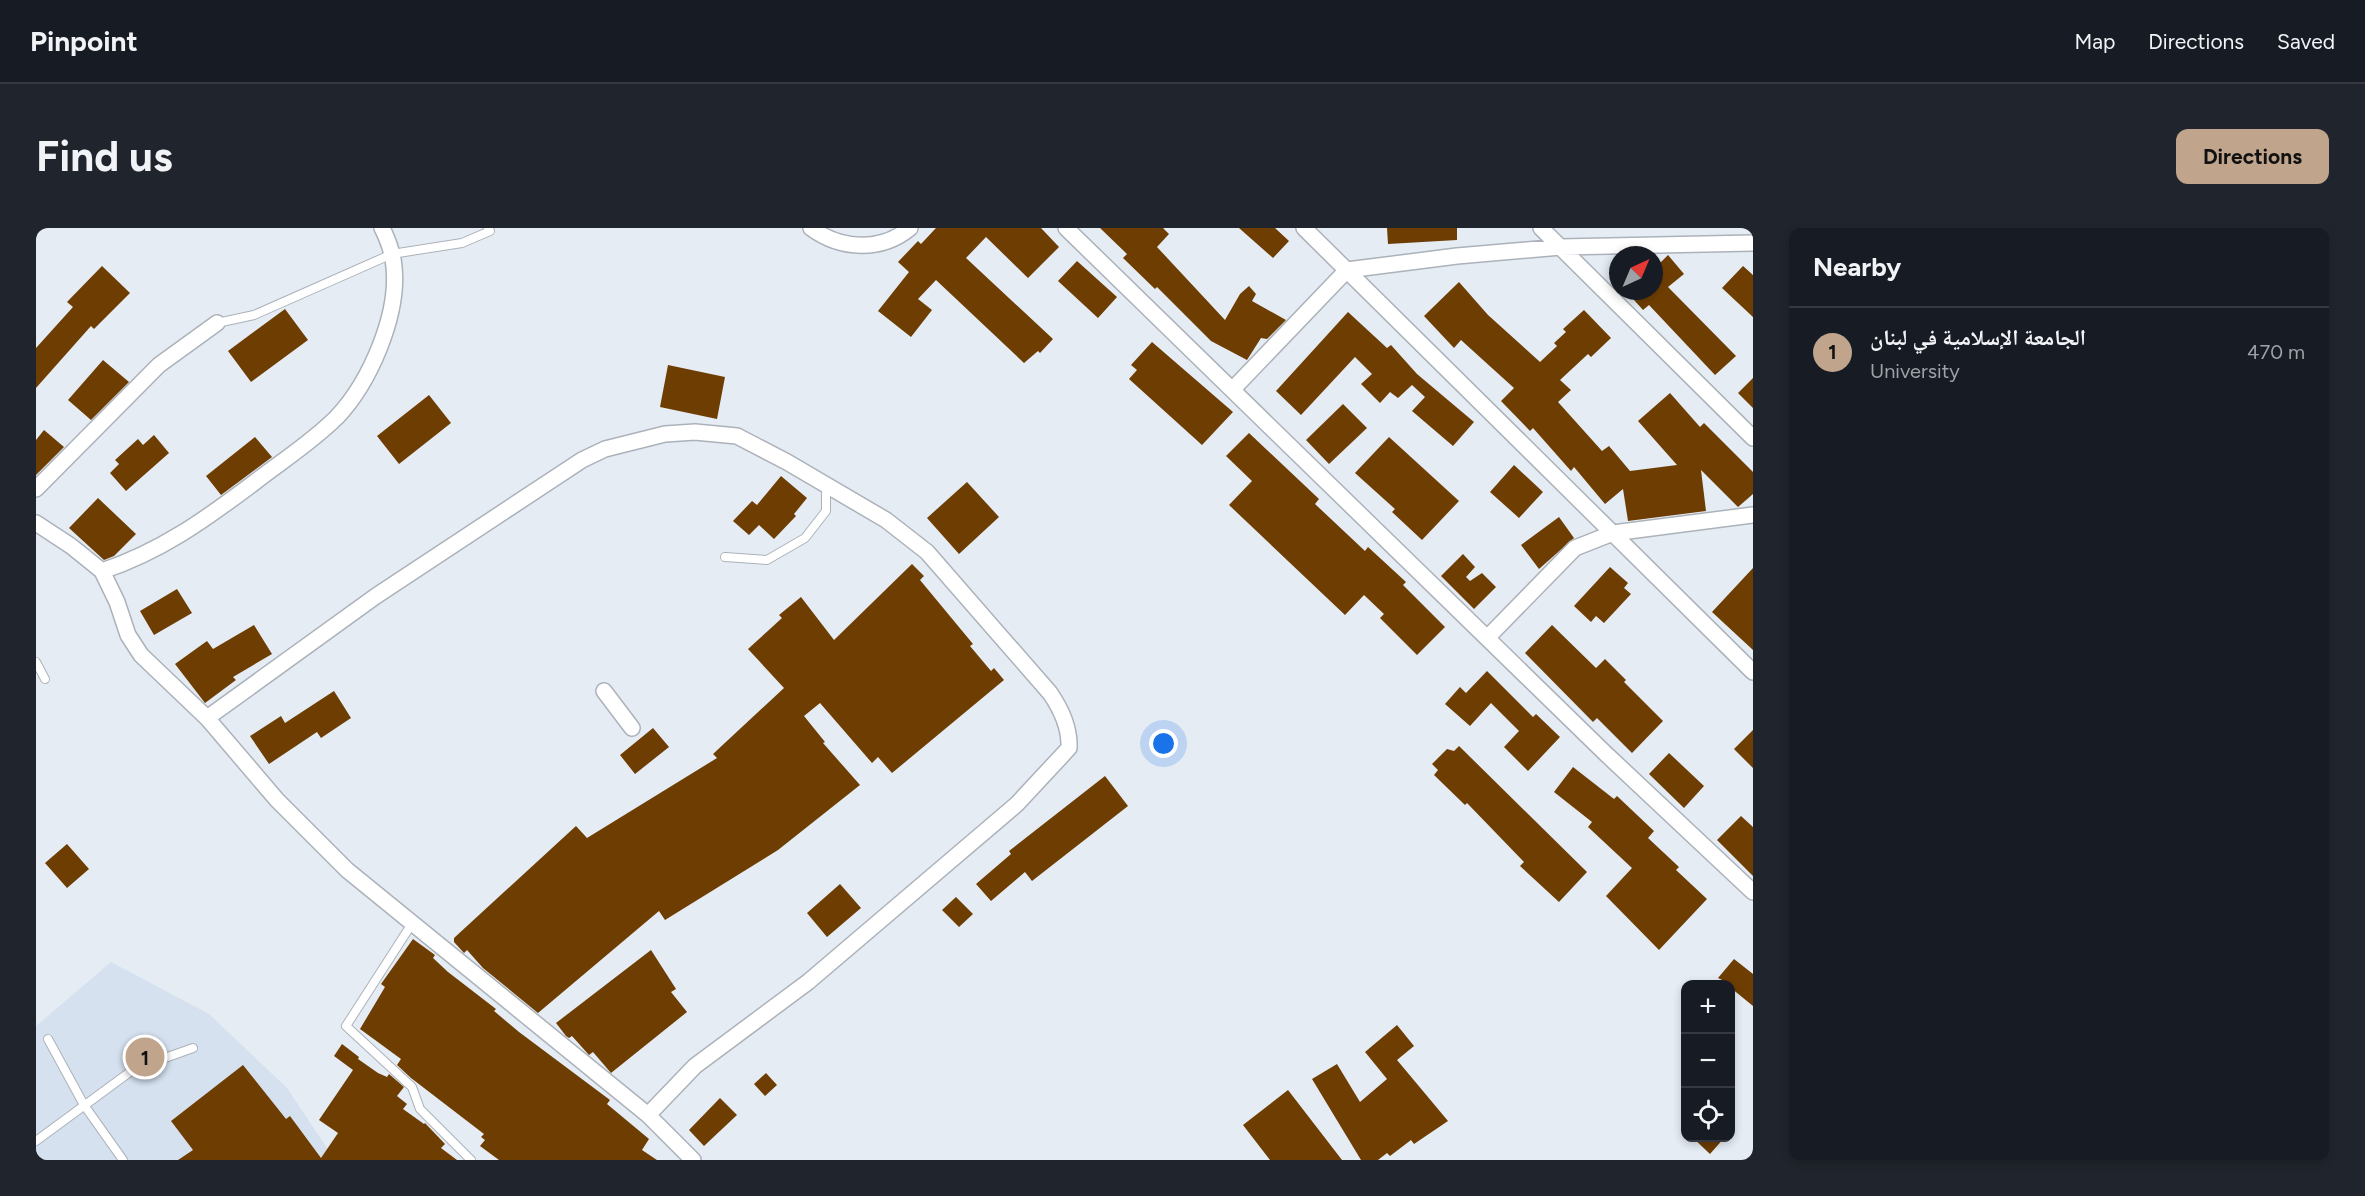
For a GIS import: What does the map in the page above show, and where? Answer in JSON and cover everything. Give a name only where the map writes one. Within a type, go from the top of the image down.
[{"type":"street","points":[[102,571],[135,560],[185,532],[313,439],[339,415],[379,351],[394,290],[392,254],[382,228]]},
{"type":"street","points":[[811,228],[832,240],[851,246],[895,240],[910,228]]},
{"type":"street","points":[[1066,228],[1606,754],[1751,885]]},
{"type":"street","points":[[1304,228],[1753,672]]},
{"type":"street","points":[[1541,228],[1753,438]]},
{"type":"street","points":[[1233,389],[1347,270],[1457,256],[1561,247],[1753,243]]},
{"type":"street","points":[[36,489],[159,365],[217,323]]},
{"type":"street","points":[[207,718],[376,596],[582,460],[605,449],[665,434],[695,432],[737,436],[787,462],[886,520],[927,552],[1050,693],[1061,710],[1069,739],[1069,748],[1017,804],[808,982],[695,1065],[648,1115]]},
{"type":"street","points":[[1488,637],[1575,548],[1613,533],[1753,515]]},
{"type":"street","points":[[36,523],[71,546],[102,571],[117,602],[133,646],[166,681],[207,718],[313,839],[347,870],[648,1115],[693,1160]]},
{"type":"street","points":[[604,691],[632,728]]},
{"type":"lane","points":[[217,323],[254,315],[392,254],[462,243],[490,231],[488,228]]},
{"type":"lane","points":[[725,557],[767,560],[805,538],[826,511],[826,486]]},
{"type":"lane","points":[[36,662],[45,679]]},
{"type":"lane","points":[[413,922],[346,1026],[412,1087],[420,1109],[471,1160]]},
{"type":"lane","points":[[48,1039],[84,1105],[123,1160]]},
{"type":"lane","points":[[36,1141],[134,1069],[193,1048]]},
{"type":"shaded area","points":[[111,962],[209,1014],[287,1088],[335,1160],[36,1160],[36,1026]]},
{"type":"building","points":[[936,228],[1041,228],[1059,247],[1028,278],[986,237],[966,258],[1053,339],[1040,353],[1038,351],[1024,363],[936,280],[918,299],[932,310],[911,337],[878,311],[909,272],[898,262],[918,241],[921,244]]},
{"type":"building","points":[[1100,228],[1163,228],[1169,234],[1157,247],[1225,320],[1240,294],[1249,286],[1256,294],[1252,301],[1286,320],[1267,339],[1261,338],[1247,360],[1211,341],[1157,287],[1155,289],[1123,258],[1127,254]]},
{"type":"building","points":[[1239,228],[1275,228],[1289,241],[1273,258]]},
{"type":"building","points":[[1387,228],[1457,228],[1457,240],[1388,244]]},
{"type":"building","points":[[1668,255],[1684,274],[1668,287],[1736,356],[1715,375],[1649,305],[1643,310],[1634,300],[1663,300],[1663,260]]},
{"type":"building","points":[[1077,261],[1117,297],[1098,318],[1058,281]]},
{"type":"building","points":[[102,266],[130,293],[94,329],[91,326],[36,388],[36,348],[73,307],[67,302]]},
{"type":"building","points":[[1743,266],[1753,275],[1753,317],[1722,288]]},
{"type":"building","points":[[1459,282],[1488,315],[1540,362],[1557,346],[1554,343],[1566,332],[1563,329],[1584,310],[1611,338],[1591,357],[1588,354],[1560,380],[1571,390],[1558,402],[1602,451],[1609,446],[1630,471],[1677,465],[1638,421],[1670,393],[1700,427],[1704,423],[1753,472],[1753,494],[1738,507],[1701,470],[1706,511],[1628,521],[1623,489],[1605,504],[1574,467],[1571,471],[1533,428],[1530,431],[1501,401],[1514,388],[1461,340],[1454,348],[1424,316]]},
{"type":"building","points":[[285,309],[308,340],[251,382],[228,351]]},
{"type":"building","points":[[1348,312],[1387,348],[1391,345],[1417,374],[1474,422],[1453,446],[1412,411],[1425,397],[1412,385],[1398,398],[1390,392],[1380,403],[1361,384],[1372,374],[1355,357],[1301,415],[1276,391]]},
{"type":"building","points":[[1152,342],[1233,412],[1202,445],[1129,379],[1137,370],[1131,365]]},
{"type":"building","points":[[103,360],[129,382],[91,420],[68,400]]},
{"type":"building","points":[[668,365],[725,377],[717,419],[660,407]]},
{"type":"building","points":[[1753,378],[1753,408],[1738,393]]},
{"type":"building","points":[[429,395],[451,423],[399,464],[377,436]]},
{"type":"building","points":[[1343,404],[1367,428],[1329,464],[1306,440]]},
{"type":"building","points":[[44,430],[64,447],[36,475],[36,440]]},
{"type":"building","points":[[1249,433],[1319,499],[1315,504],[1365,551],[1368,547],[1406,582],[1403,585],[1445,627],[1417,655],[1380,618],[1384,614],[1364,595],[1345,615],[1229,505],[1252,481],[1226,456]]},
{"type":"building","points":[[154,435],[169,453],[126,491],[110,473],[119,464],[115,460],[138,439],[143,445]]},
{"type":"building","points":[[255,437],[272,457],[221,495],[206,476]]},
{"type":"building","points":[[1389,437],[1459,501],[1422,540],[1392,512],[1395,509],[1355,473]]},
{"type":"building","points":[[1514,465],[1543,492],[1519,518],[1490,492]]},
{"type":"building","points":[[781,476],[807,498],[794,514],[796,516],[774,539],[759,525],[749,535],[733,521],[752,501],[757,505]]},
{"type":"building","points":[[967,482],[999,517],[959,554],[927,518]]},
{"type":"building","points":[[98,498],[136,534],[114,556],[104,560],[69,528]]},
{"type":"building","points":[[1559,517],[1574,538],[1539,569],[1521,545]]},
{"type":"building","points":[[1463,554],[1475,567],[1466,577],[1470,581],[1482,573],[1496,587],[1474,609],[1441,576]]},
{"type":"building","points":[[912,564],[924,576],[920,580],[973,644],[970,646],[991,671],[994,668],[1004,680],[892,773],[878,757],[872,763],[820,703],[804,716],[825,742],[823,743],[860,785],[778,850],[665,920],[659,911],[538,1013],[483,968],[467,950],[464,953],[454,942],[454,938],[576,826],[587,838],[717,758],[713,754],[784,688],[748,649],[782,618],[779,615],[801,597],[834,640]]},
{"type":"building","points":[[1610,567],[1628,583],[1624,588],[1631,594],[1604,623],[1596,616],[1591,622],[1574,606]]},
{"type":"building","points":[[1753,568],[1753,650],[1712,612]]},
{"type":"building","points":[[177,589],[192,613],[154,635],[140,611]]},
{"type":"building","points":[[254,625],[272,654],[233,677],[236,680],[205,703],[175,664],[207,641],[213,649]]},
{"type":"building","points":[[1552,625],[1596,668],[1605,659],[1626,680],[1624,682],[1663,721],[1632,753],[1597,718],[1593,722],[1525,653]]},
{"type":"building","points":[[1487,671],[1533,717],[1536,714],[1560,737],[1528,771],[1504,747],[1519,731],[1491,703],[1470,726],[1445,704],[1460,687],[1466,693]]},
{"type":"building","points":[[334,691],[351,718],[321,738],[317,732],[269,764],[250,736],[281,716],[285,723]]},
{"type":"building","points":[[653,728],[669,747],[635,774],[620,755]]},
{"type":"building","points":[[1753,730],[1753,768],[1734,749]]},
{"type":"building","points":[[1459,746],[1587,872],[1559,902],[1520,866],[1524,862],[1467,803],[1465,805],[1434,775],[1438,770],[1432,764],[1447,749],[1454,751]]},
{"type":"building","points":[[1669,753],[1704,786],[1684,808],[1649,774]]},
{"type":"building","points":[[1573,767],[1614,799],[1617,796],[1654,831],[1648,838],[1679,867],[1676,870],[1707,899],[1659,950],[1606,896],[1632,868],[1588,827],[1592,822],[1554,792]]},
{"type":"building","points":[[1105,776],[1128,806],[1032,881],[1025,872],[991,901],[976,884],[1011,854],[1009,851]]},
{"type":"building","points":[[1741,816],[1753,827],[1753,876],[1717,840]]},
{"type":"building","points":[[67,844],[89,869],[67,888],[45,863]]},
{"type":"building","points":[[840,884],[861,908],[827,937],[807,913]]},
{"type":"building","points":[[956,897],[973,914],[959,927],[942,910]]},
{"type":"building","points":[[413,939],[435,955],[433,958],[448,972],[496,1009],[494,1011],[519,1032],[610,1100],[607,1104],[649,1139],[642,1150],[657,1160],[499,1160],[480,1146],[485,1140],[481,1137],[484,1134],[411,1078],[397,1065],[401,1059],[360,1029],[385,987],[381,984]]},
{"type":"building","points":[[651,950],[676,989],[671,992],[687,1012],[611,1073],[593,1052],[589,1055],[572,1036],[569,1038],[566,1036],[556,1023]]},
{"type":"building","points":[[1734,959],[1753,974],[1753,1006],[1735,991],[1735,980],[1718,978]]},
{"type":"building","points":[[1397,1025],[1414,1046],[1397,1060],[1448,1121],[1414,1144],[1411,1140],[1390,1156],[1387,1153],[1378,1160],[1361,1160],[1312,1079],[1337,1064],[1360,1102],[1387,1079],[1365,1052]]},
{"type":"building","points":[[342,1044],[378,1073],[387,1077],[389,1074],[404,1087],[397,1096],[407,1104],[403,1109],[425,1123],[445,1144],[441,1148],[457,1160],[178,1160],[193,1150],[171,1121],[243,1065],[286,1119],[290,1116],[321,1158],[338,1133],[319,1120],[353,1070],[334,1056]]},
{"type":"building","points":[[766,1073],[777,1085],[765,1096],[754,1084]]},
{"type":"building","points":[[1288,1090],[1342,1160],[1270,1160],[1243,1125]]},
{"type":"building","points":[[720,1098],[737,1115],[704,1146],[689,1130]]},
{"type":"building","points":[[1697,1142],[1721,1142],[1710,1154]]},
{"type":"place","name":"الجامعة الإسلامية في لبنان","points":[[145,1057]]}]
